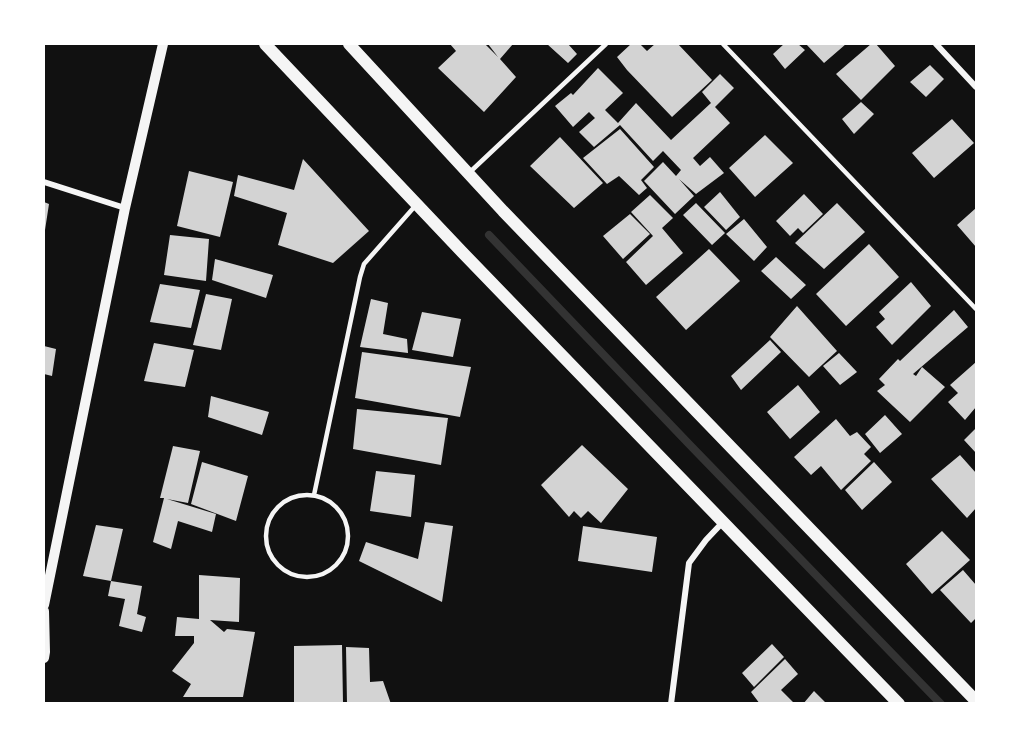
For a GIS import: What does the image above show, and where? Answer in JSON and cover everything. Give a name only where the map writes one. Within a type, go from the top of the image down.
[{"type":"main road","points":[[265,44],[416,204],[899,704]]},
{"type":"main road","points":[[349,44],[503,211],[976,700]]},
{"type":"street","points":[[44,605],[125,208],[163,44]]},
{"type":"street","points":[[936,44],[976,87]]},
{"type":"street","points":[[44,182],[125,208]]},
{"type":"street","points":[[671,704],[689,563],[723,522]]},
{"type":"street","points":[[44,611],[44,657]]},
{"type":"lane","points":[[468,173],[606,44]]},
{"type":"lane","points":[[723,44],[976,309]]},
{"type":"lane","points":[[314,495],[364,264],[416,204]]},
{"type":"lane","points":[[300,495],[314,495],[327,500],[338,509],[346,520],[349,534],[347,548],[341,561],[331,571],[304,578],[290,575],[270,557],[265,531],[269,518],[277,507],[300,495]]},
{"type":"building","points":[[450,44],[485,44],[498,57],[488,44],[513,44],[500,59],[516,77],[484,112],[438,68],[456,51]]},
{"type":"building","points":[[547,44],[568,44],[577,54],[568,63]]},
{"type":"building","points":[[631,44],[640,44],[647,51],[655,44],[678,44],[712,80],[672,117],[617,57]]},
{"type":"building","points":[[784,44],[798,44],[805,50],[785,69],[773,54]]},
{"type":"building","points":[[806,44],[846,44],[824,63]]},
{"type":"building","points":[[871,44],[876,44],[895,66],[861,100],[836,74]]},
{"type":"building","points":[[930,65],[944,79],[926,97],[910,82]]},
{"type":"building","points":[[598,68],[623,93],[605,110],[618,123],[636,103],[671,140],[711,103],[702,92],[720,74],[734,88],[715,107],[730,123],[693,158],[700,166],[710,157],[724,173],[696,194],[679,179],[694,196],[675,214],[644,181],[663,162],[676,176],[681,170],[663,151],[653,161],[620,125],[594,147],[579,132],[595,118],[589,112],[573,127],[555,106],[571,93],[573,95]]},
{"type":"building","points":[[861,102],[874,114],[854,134],[842,119]]},
{"type":"building","points":[[952,119],[974,143],[934,178],[912,153]]},
{"type":"building","points":[[620,129],[654,167],[641,180],[647,188],[639,195],[619,176],[607,184],[583,158]]},
{"type":"building","points":[[765,135],[793,163],[755,197],[729,168]]},
{"type":"building","points":[[560,137],[603,183],[574,208],[530,166]]},
{"type":"building","points":[[303,159],[369,231],[333,263],[278,245],[287,213],[234,196],[238,175],[294,190]]},
{"type":"building","points":[[189,171],[233,182],[220,237],[177,226]]},
{"type":"building","points":[[720,192],[740,217],[726,230],[704,207]]},
{"type":"building","points":[[804,194],[823,214],[803,233],[798,228],[790,236],[776,221]]},
{"type":"building","points":[[650,195],[673,218],[662,228],[683,253],[646,285],[626,262],[653,236],[631,212]]},
{"type":"building","points":[[44,202],[49,204],[45,230],[44,230]]},
{"type":"building","points":[[696,203],[725,233],[712,245],[683,215]]},
{"type":"building","points":[[837,203],[865,232],[824,269],[795,243]]},
{"type":"building","points":[[976,208],[976,247],[957,225]]},
{"type":"building","points":[[630,214],[650,234],[623,259],[603,236]]},
{"type":"building","points":[[744,219],[767,247],[754,261],[726,234]]},
{"type":"building","points":[[170,235],[209,239],[206,281],[164,275]]},
{"type":"building","points":[[869,244],[899,277],[846,326],[816,294]]},
{"type":"building","points":[[709,249],[740,281],[686,330],[656,297]]},
{"type":"building","points":[[776,257],[806,285],[791,299],[761,271]]},
{"type":"building","points":[[215,259],[273,275],[266,298],[212,280]]},
{"type":"building","points":[[911,282],[931,306],[892,345],[876,327],[885,319],[879,312]]},
{"type":"building","points":[[160,284],[200,290],[191,328],[150,322]]},
{"type":"building","points":[[206,294],[232,299],[221,350],[193,345]]},
{"type":"building","points":[[371,299],[388,303],[383,334],[407,339],[408,353],[360,347]]},
{"type":"building","points":[[797,306],[837,351],[809,377],[770,337]]},
{"type":"building","points":[[954,310],[968,327],[913,374],[916,376],[922,367],[945,387],[910,422],[877,391],[885,385],[879,379],[898,359],[900,361]]},
{"type":"building","points":[[422,312],[461,319],[453,357],[412,350]]},
{"type":"building","points":[[770,340],[781,352],[741,390],[731,376]]},
{"type":"building","points":[[154,343],[194,350],[185,387],[144,381]]},
{"type":"building","points":[[44,346],[56,349],[52,376],[44,374]]},
{"type":"building","points":[[362,352],[471,367],[460,417],[355,398]]},
{"type":"building","points":[[839,353],[857,372],[840,385],[823,366]]},
{"type":"building","points":[[976,362],[976,407],[965,420],[948,402],[958,393],[950,385]]},
{"type":"building","points":[[798,385],[820,412],[790,439],[767,412]]},
{"type":"building","points":[[211,396],[269,412],[262,435],[208,417]]},
{"type":"building","points":[[357,409],[448,418],[441,465],[353,449]]},
{"type":"building","points":[[885,415],[902,434],[880,453],[865,434]]},
{"type":"building","points":[[836,419],[850,436],[857,432],[871,447],[864,454],[871,461],[841,490],[821,466],[811,475],[794,457]]},
{"type":"building","points":[[976,428],[976,453],[964,440]]},
{"type":"building","points":[[582,445],[628,489],[601,523],[588,511],[581,518],[574,511],[569,517],[541,485]]},
{"type":"building","points":[[173,446],[200,451],[188,503],[167,499],[216,514],[212,532],[178,521],[171,549],[153,542],[164,498],[160,498]]},
{"type":"building","points":[[960,455],[976,473],[976,508],[967,518],[931,479]]},
{"type":"building","points":[[202,462],[248,476],[236,521],[191,504]]},
{"type":"building","points":[[874,462],[892,482],[862,510],[845,490]]},
{"type":"building","points":[[376,471],[415,475],[411,517],[370,511]]},
{"type":"building","points":[[425,522],[453,526],[442,602],[359,561],[366,542],[418,559]]},
{"type":"building","points":[[96,525],[123,529],[111,581],[83,576]]},
{"type":"building","points":[[583,526],[657,537],[652,572],[578,561]]},
{"type":"building","points":[[942,531],[970,560],[932,594],[906,564]]},
{"type":"building","points":[[963,570],[976,585],[976,618],[971,623],[940,590]]},
{"type":"building","points":[[199,575],[240,578],[239,622],[210,620],[224,632],[227,629],[255,632],[243,697],[183,697],[191,684],[172,671],[194,643],[194,636],[175,636],[177,617],[199,619]]},
{"type":"building","points":[[111,581],[142,586],[137,614],[146,617],[142,632],[119,626],[125,599],[108,596]]},
{"type":"building","points":[[772,644],[784,657],[754,687],[742,673]]},
{"type":"building","points":[[342,645],[343,703],[294,702],[294,646]]},
{"type":"building","points":[[346,647],[369,648],[370,682],[383,681],[391,704],[347,704]]},
{"type":"building","points":[[785,659],[798,674],[781,690],[795,704],[760,704],[751,692]]},
{"type":"building","points":[[814,691],[827,704],[803,704]]},
{"type":"waterway","points":[[489,235],[941,704]]}]
